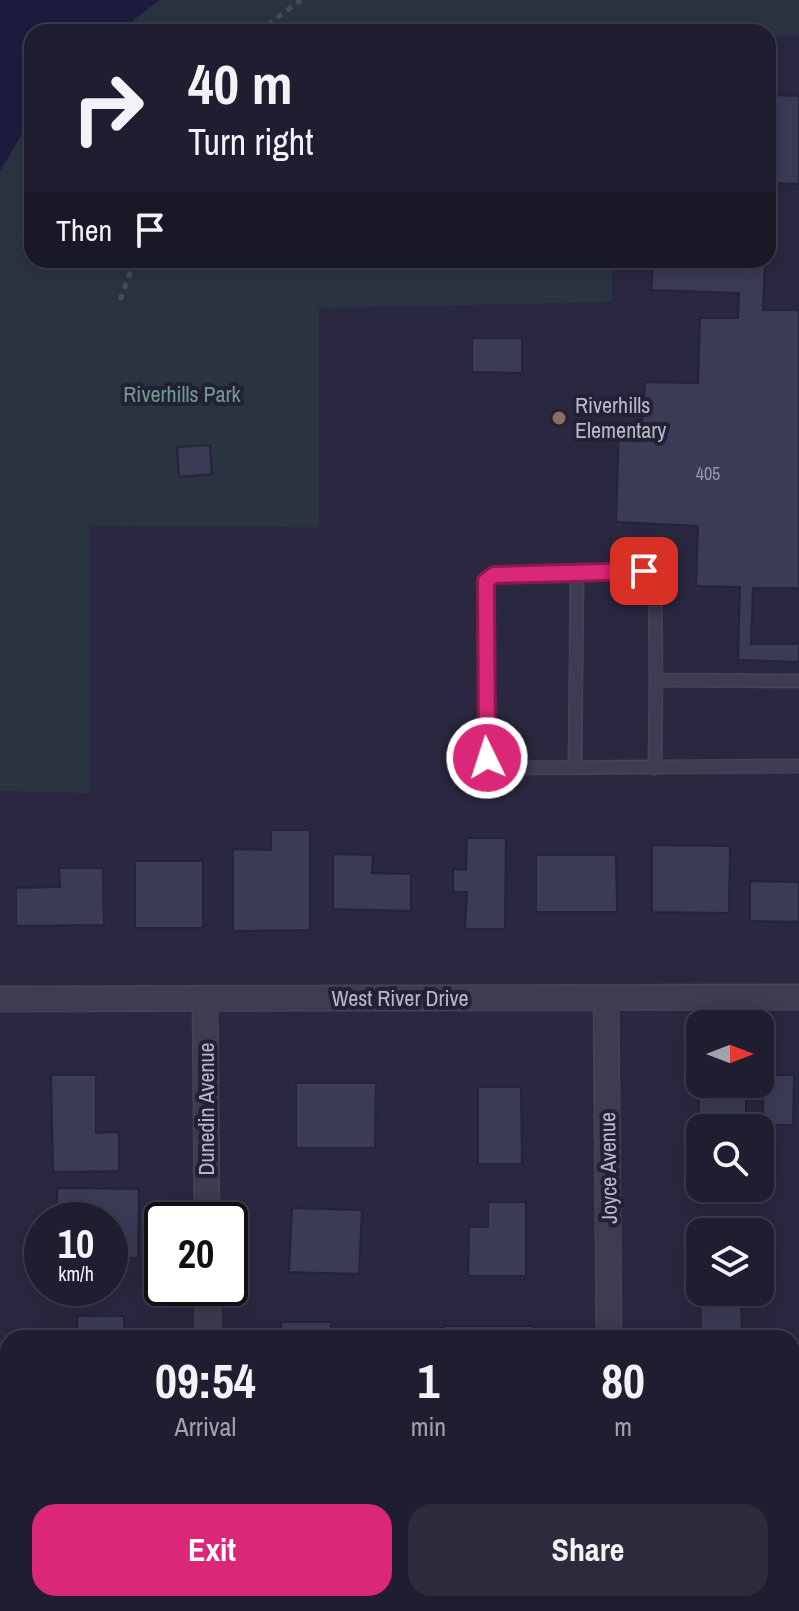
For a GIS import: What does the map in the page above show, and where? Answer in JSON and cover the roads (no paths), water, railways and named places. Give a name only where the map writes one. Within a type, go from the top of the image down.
[{"type":"street","name":"West River Drive","points":[[0,999],[799,997]]},
{"type":"street","name":"Dunedin Avenue","points":[[205,998],[207,1202]]},
{"type":"street","name":"Joyce Avenue","points":[[606,998],[609,1330]]},
{"type":"street","points":[[208,1306],[208,1330]]},
{"type":"lane","points":[[655,768],[655,578],[644,571],[494,575],[486,581],[483,595],[487,758],[496,768],[655,768],[799,766]]},
{"type":"lane","points":[[575,768],[577,574]]},
{"type":"lane","points":[[656,680],[799,681]]},
{"type":"place","name":"Riverhills Elementary","points":[[559,418]]},
{"type":"park label","name":"Riverhills Park","points":[[182,394]]}]
